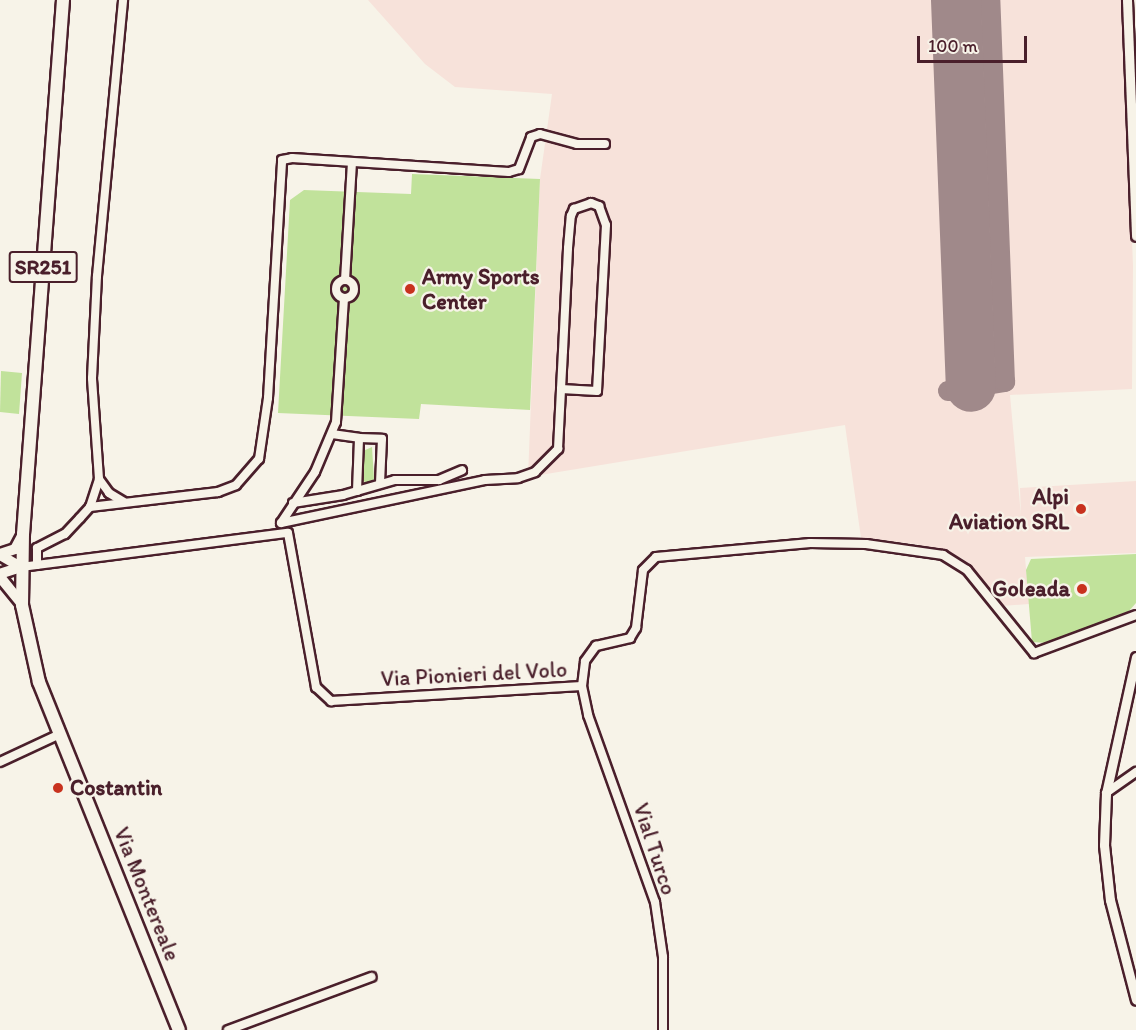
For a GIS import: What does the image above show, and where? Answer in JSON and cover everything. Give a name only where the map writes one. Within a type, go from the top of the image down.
[{"type":"main road","name":"SR251","points":[[21,567],[63,0]]},
{"type":"main road","points":[[0,554],[15,549],[23,534]]},
{"type":"main road","points":[[0,554],[21,567]]},
{"type":"main road","points":[[21,567],[0,575],[16,592],[22,605]]},
{"type":"main road","name":"Via Montereale","points":[[21,567],[22,605],[31,656],[179,1030]]},
{"type":"street","points":[[37,565],[37,548],[65,534],[90,507],[99,479],[92,378],[97,276],[123,0]]},
{"type":"street","points":[[1127,0],[1136,236]]},
{"type":"street","points":[[90,507],[218,492],[236,485],[250,474],[259,459],[265,435],[279,167],[282,160],[292,158],[509,172],[519,169],[531,137],[540,134],[577,144],[605,144]]},
{"type":"street","points":[[21,567],[274,535],[292,503],[315,472],[332,434],[339,405],[344,298],[336,289],[345,280],[352,162]]},
{"type":"street","points":[[281,523],[535,472],[558,450],[561,389],[571,216],[574,209],[591,203],[599,206],[606,225],[597,391],[561,389]]},
{"type":"street","points":[[344,298],[354,291],[351,283],[345,280]]},
{"type":"street","points":[[332,434],[382,439],[380,483]]},
{"type":"street","points":[[357,491],[359,438]]},
{"type":"street","points":[[292,503],[357,491],[380,483],[439,480],[462,470]]},
{"type":"street","points":[[99,479],[110,493],[125,502]]},
{"type":"street","name":"Via Pionieri del Volo","points":[[274,535],[288,533],[316,687],[324,698],[332,701],[582,686],[585,661],[596,646],[630,638],[636,628],[643,570],[656,557],[810,543],[866,544],[943,555],[967,570],[1034,653],[1136,615]]},
{"type":"street","points":[[1136,657],[1106,793],[1104,845],[1110,900],[1136,1000]]},
{"type":"street","name":"Vial Turco","points":[[582,686],[588,715],[655,903],[663,957],[663,1030]]},
{"type":"street","points":[[0,762],[60,734]]},
{"type":"street","points":[[1106,793],[1136,772]]},
{"type":"street","points":[[228,1030],[371,977]]},
{"type":"shaded area","points":[[368,0],[1123,0],[1133,266],[1132,389],[1010,395],[1021,516],[1020,488],[1136,481],[1136,553],[1025,557],[1029,604],[1001,606],[962,558],[916,544],[861,538],[845,425],[528,477],[540,179],[552,94],[455,87],[425,64]]},
{"type":"green space","name":"Army Sports Center","points":[[412,174],[540,179],[530,410],[421,404],[419,419],[278,413],[290,200],[304,190],[411,194]]},
{"type":"green space","points":[[1,371],[22,373],[19,414],[0,412]]},
{"type":"green space","points":[[372,447],[374,479],[368,484],[362,480],[363,451]]},
{"type":"green space","name":"Goleada","points":[[1136,554],[1136,603],[1129,611],[1047,643],[1032,642],[1026,570],[1031,559]]},
{"type":"taxiway","points":[[948,391],[1005,382],[990,0]]},
{"type":"runway","points":[[956,0],[971,387]]},
{"type":"place","name":"Army Sports Center","points":[[410,289]]},
{"type":"place","name":"Alpi Aviation SRL","points":[[1081,509]]},
{"type":"place","name":"Goleada","points":[[1082,589]]},
{"type":"place","name":"Costantin","points":[[58,788]]}]
